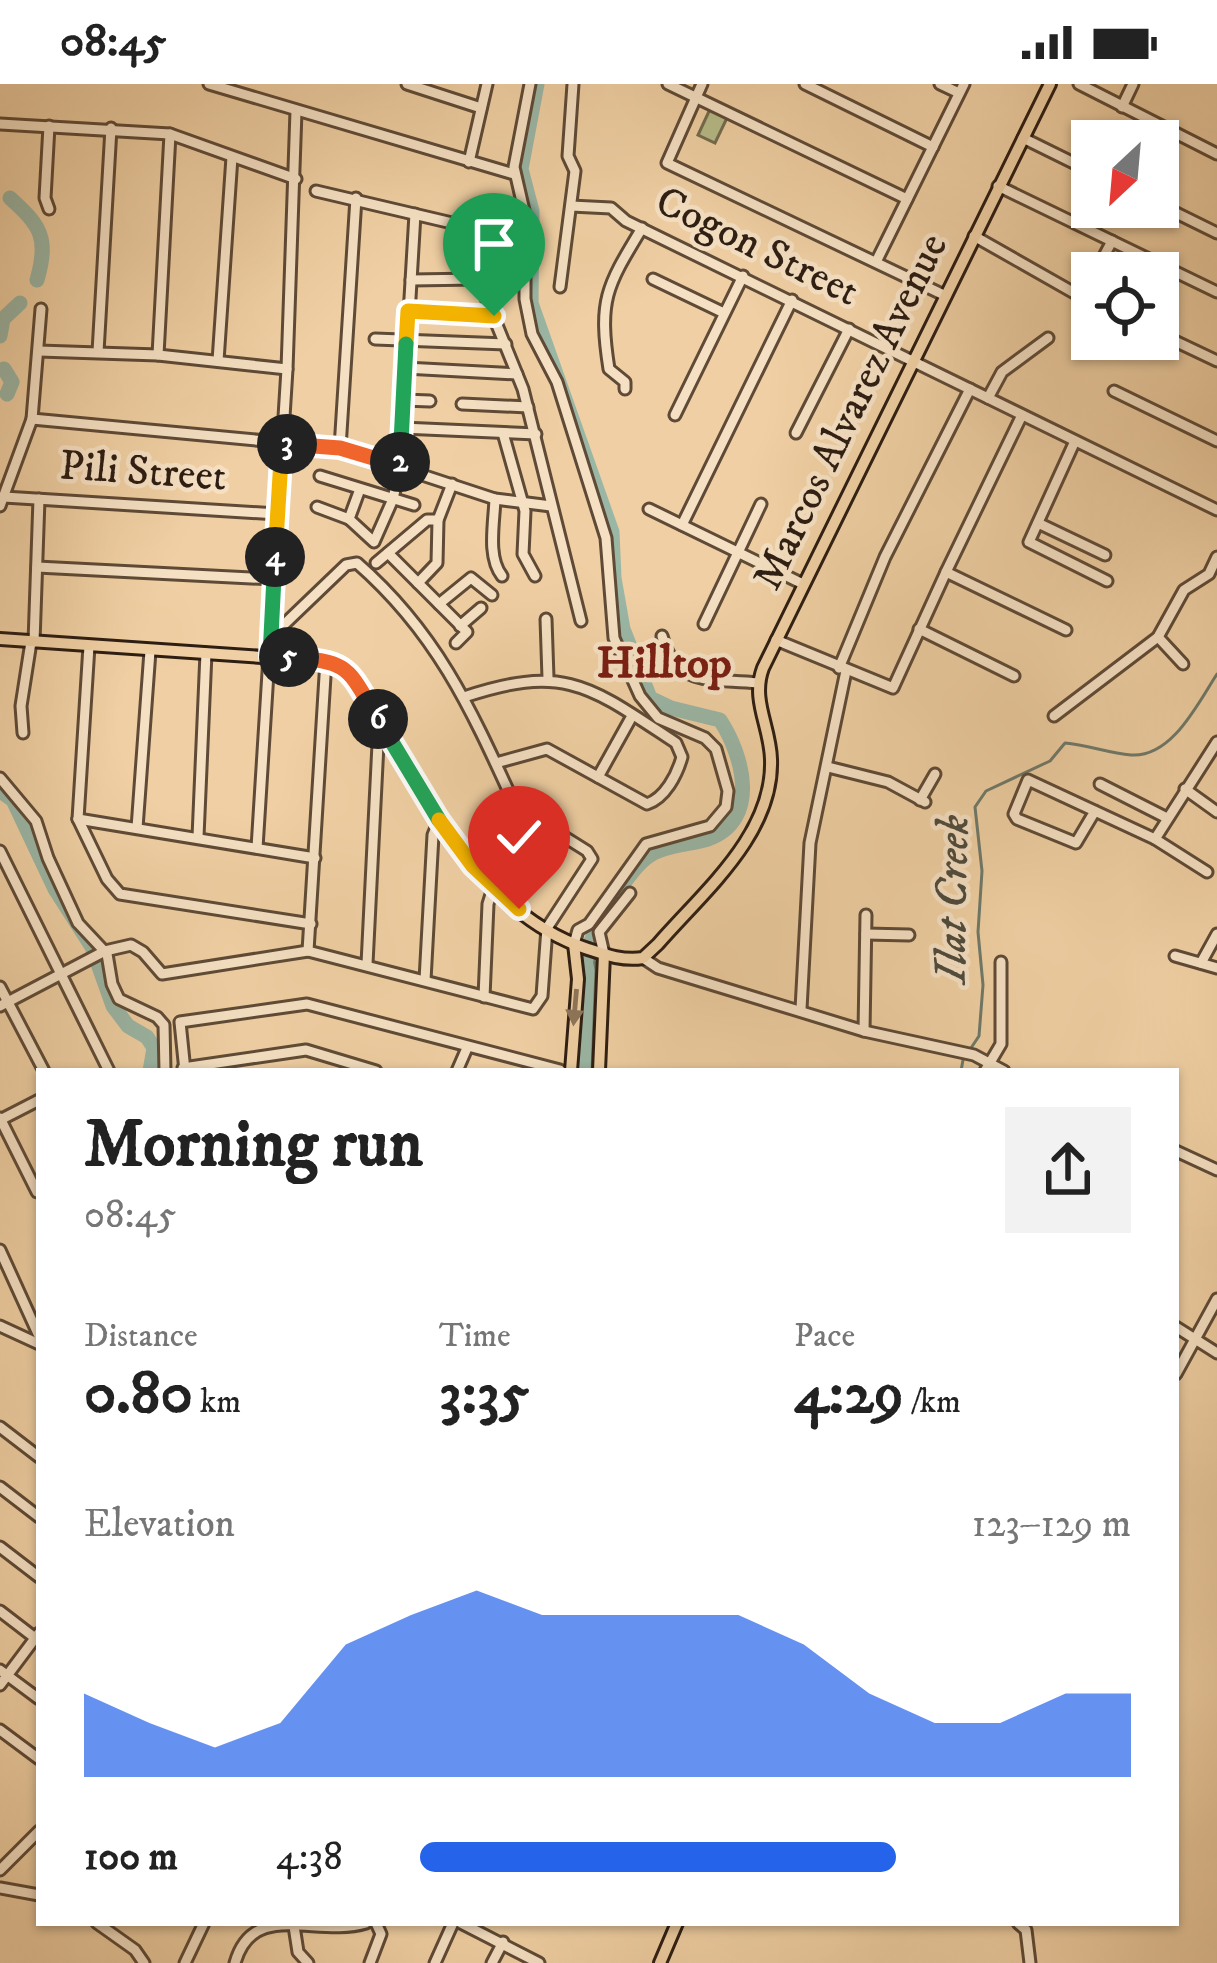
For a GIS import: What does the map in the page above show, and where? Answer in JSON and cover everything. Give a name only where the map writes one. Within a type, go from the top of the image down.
[{"type":"main road","name":"Marcos Alvarez Avenue","points":[[757,683],[1050,84]]},
{"type":"main road","points":[[0,639],[326,660],[350,673],[439,820],[493,888],[547,928],[588,949],[643,958],[749,836],[765,808],[771,754],[757,683]]},
{"type":"main road","points":[[571,1068],[578,980],[588,949]]},
{"type":"main road","points":[[588,949],[599,1068]]},
{"type":"main road","points":[[660,1963],[676,1926]]},
{"type":"street","points":[[208,84],[236,87],[296,111],[514,174]]},
{"type":"street","points":[[406,84],[481,108]]},
{"type":"street","points":[[470,162],[487,84]]},
{"type":"street","points":[[530,84],[514,174],[525,215],[523,274],[529,325],[557,382],[606,538],[614,638],[621,660],[658,718],[705,738],[716,749],[728,791],[726,807],[710,826],[646,844],[589,924],[578,930],[588,949],[630,893]]},
{"type":"street","points":[[560,287],[575,171],[568,156],[573,84]]},
{"type":"street","points":[[668,84],[908,199]]},
{"type":"street","points":[[702,84],[667,164],[946,296]]},
{"type":"street","points":[[805,84],[933,147]]},
{"type":"street","points":[[876,262],[962,89],[940,84]]},
{"type":"street","points":[[1078,84],[1217,154]]},
{"type":"street","points":[[1122,107],[1133,84]]},
{"type":"street","points":[[257,848],[287,369],[296,111]]},
{"type":"street","points":[[0,124],[170,134],[296,179]]},
{"type":"street","points":[[49,126],[45,198],[49,209]]},
{"type":"street","points":[[98,352],[111,128]]},
{"type":"street","points":[[158,355],[170,134]]},
{"type":"street","points":[[1023,138],[1071,162]]},
{"type":"street","points":[[218,361],[232,157]]},
{"type":"street","points":[[998,186],[1217,292]]},
{"type":"street","points":[[316,191],[469,227]]},
{"type":"street","points":[[340,448],[356,198]]},
{"type":"street","name":"Cogon Street","points":[[571,206],[611,208],[642,228],[1217,510]]},
{"type":"street","points":[[474,207],[469,252],[518,374],[581,621]]},
{"type":"street","points":[[317,507],[349,519],[374,542],[393,500],[400,466],[415,214]]},
{"type":"street","points":[[1179,214],[1217,233]]},
{"type":"street","points":[[625,389],[625,382],[609,369],[605,299],[642,228]]},
{"type":"street","points":[[974,236],[1071,291]]},
{"type":"street","points":[[1106,252],[1112,241]]},
{"type":"street","points":[[469,252],[512,251]]},
{"type":"street","points":[[411,280],[476,279],[515,266]]},
{"type":"street","points":[[675,415],[743,275]]},
{"type":"street","points":[[653,279],[724,313]]},
{"type":"street","points":[[682,525],[792,301]]},
{"type":"street","points":[[2,501],[32,419],[40,309]]},
{"type":"street","points":[[408,311],[494,316]]},
{"type":"street","points":[[796,433],[849,329]]},
{"type":"street","points":[[988,398],[1002,372],[1048,338]]},
{"type":"street","points":[[375,339],[506,344]]},
{"type":"street","points":[[1179,343],[1217,361]]},
{"type":"street","points":[[39,351],[158,355],[287,369]]},
{"type":"street","points":[[405,368],[518,374]]},
{"type":"street","points":[[801,1010],[807,868],[843,670],[885,557],[970,389]]},
{"type":"street","points":[[1114,392],[1217,441]]},
{"type":"street","points":[[404,400],[430,401]]},
{"type":"street","points":[[462,404],[528,407]]},
{"type":"street","points":[[776,640],[893,688],[1022,415]]},
{"type":"street","points":[[32,419],[340,448],[494,499],[551,506]]},
{"type":"street","points":[[402,428],[536,434]]},
{"type":"street","points":[[503,433],[526,516],[523,554],[535,576]]},
{"type":"street","points":[[1075,441],[1029,542],[1107,580]]},
{"type":"street","points":[[320,476],[414,505]]},
{"type":"street","points":[[418,583],[437,562],[438,520],[452,484]]},
{"type":"street","points":[[349,519],[360,489]]},
{"type":"street","points":[[23,733],[21,706],[32,642],[39,499]]},
{"type":"street","name":"Pili Street","points":[[2,501],[39,499],[278,514]]},
{"type":"street","points":[[494,499],[493,549],[496,570],[502,576]]},
{"type":"street","points":[[704,624],[761,504]]},
{"type":"street","points":[[649,509],[803,584]]},
{"type":"street","points":[[376,563],[427,520],[438,520]]},
{"type":"street","points":[[1038,523],[1105,555]]},
{"type":"street","points":[[388,554],[467,632],[456,643]]},
{"type":"street","points":[[1054,716],[1158,637],[1184,590],[1209,574],[1217,557]]},
{"type":"street","points":[[4,1004],[100,954],[131,945],[157,971],[167,974],[308,951],[527,1009],[537,1006],[547,928],[592,859],[587,850],[514,803],[464,697],[423,629],[357,563],[346,565],[272,637]]},
{"type":"street","points":[[38,567],[274,580]]},
{"type":"street","points":[[946,572],[1066,630]]},
{"type":"street","points":[[439,604],[471,578],[492,595]]},
{"type":"street","points":[[460,626],[481,608]]},
{"type":"street","points":[[546,620],[548,678]]},
{"type":"street","points":[[919,629],[1014,676]]},
{"type":"street","points":[[662,636],[668,658],[686,674],[757,683]]},
{"type":"street","points":[[1158,637],[1183,664]]},
{"type":"street","points":[[89,646],[78,819],[107,879],[120,894],[311,924]]},
{"type":"street","points":[[137,829],[150,651]]},
{"type":"street","points":[[198,838],[206,653]]},
{"type":"street","points":[[308,951],[326,660]]},
{"type":"street","points":[[464,697],[512,680],[548,678],[581,686],[680,747],[682,757],[669,785],[647,804],[548,749],[496,763]]},
{"type":"street","points":[[598,777],[632,716]]},
{"type":"street","points":[[367,964],[378,744],[385,730]]},
{"type":"street","points":[[1155,839],[1215,750]]},
{"type":"street","points":[[827,767],[888,782],[923,801],[935,775]]},
{"type":"street","points":[[0,778],[36,820],[78,923],[100,954],[119,999],[164,1025],[165,1068]]},
{"type":"street","points":[[1094,811],[1076,843],[1014,814],[1028,780],[1155,839],[1207,872]]},
{"type":"street","points":[[1100,784],[1167,818]]},
{"type":"street","points":[[1185,790],[1217,812]]},
{"type":"street","points":[[78,819],[314,858]]},
{"type":"street","points":[[424,980],[433,835],[439,820]]},
{"type":"street","points":[[0,851],[105,1068]]},
{"type":"street","points":[[484,998],[488,904],[493,888]]},
{"type":"street","points":[[864,1030],[866,915]]},
{"type":"street","points":[[866,934],[909,935]]},
{"type":"street","points":[[1201,963],[1217,934]]},
{"type":"street","points":[[1175,956],[1217,968]]},
{"type":"street","points":[[643,958],[658,968],[864,1030],[974,1055],[988,1068],[1001,1044],[1000,962]]},
{"type":"street","points":[[0,987],[4,1004],[42,1068]]},
{"type":"street","points":[[184,1068],[180,1022],[307,1004],[538,1068]]},
{"type":"street","points":[[458,1068],[467,1048]]},
{"type":"street","points":[[196,1068],[306,1050],[366,1068]]},
{"type":"street","points":[[508,1068],[512,1059]]},
{"type":"street","points":[[36,1101],[0,1119],[36,1190]]},
{"type":"street","points":[[1179,1152],[1217,1171]]},
{"type":"street","points":[[0,1250],[36,1333]]},
{"type":"street","points":[[1179,1369],[1217,1299]]},
{"type":"street","points":[[0,1326],[36,1339]]},
{"type":"street","points":[[1179,1329],[1217,1353]]},
{"type":"street","points":[[0,1427],[36,1455]]},
{"type":"street","points":[[0,1487],[36,1514]]},
{"type":"street","points":[[0,1547],[36,1574]]},
{"type":"street","points":[[0,1611],[36,1636]]},
{"type":"street","points":[[36,1639],[2,1677],[36,1697]]},
{"type":"street","points":[[0,1730],[36,1757]]},
{"type":"street","points":[[0,1870],[36,1835]]},
{"type":"street","points":[[0,1888],[36,1894]]},
{"type":"street","points":[[102,1926],[135,1950],[144,1963]]},
{"type":"street","points":[[185,1963],[201,1926]]},
{"type":"street","points":[[235,1963],[248,1934],[258,1928],[294,1926],[298,1952],[308,1963]]},
{"type":"street","points":[[370,1963],[381,1934],[377,1926]]},
{"type":"street","points":[[435,1963],[455,1926]]},
{"type":"street","points":[[464,1926],[539,1963]]},
{"type":"street","points":[[1021,1926],[1030,1963]]},
{"type":"street","points":[[492,1963],[503,1942]]},
{"type":"green space","points":[[710,109],[727,118],[715,143],[698,135]]},
{"type":"shaded area","points":[[581,954],[594,959],[596,970],[592,1068],[574,1068]]},
{"type":"waterway","points":[[537,84],[521,169],[532,211],[531,303],[612,532],[623,629],[650,698],[720,720],[735,751],[742,786],[741,802],[725,830],[708,839],[660,850],[638,866],[600,922],[586,960]]},
{"type":"waterway","points":[[10,198],[40,234],[37,280]]},
{"type":"waterway","points":[[0,336],[3,319],[20,303]]},
{"type":"waterway","points":[[4,369],[12,382],[7,394]]},
{"type":"waterway","name":"Ilat Creek","points":[[962,1068],[979,1036],[983,985],[978,932],[982,871],[975,807],[986,791],[1050,761],[1065,743],[1131,755],[1159,748],[1182,726],[1217,674]]},
{"type":"waterway","points":[[0,791],[13,800],[55,889],[92,947],[113,1006],[154,1048],[151,1068]]},
{"type":"district","name":"Hilltop","points":[[664,664]]},
{"type":"route","points":[[494,316],[408,311],[400,466],[340,448],[282,443],[270,656],[336,662],[350,673],[457,846],[493,888],[519,909]]}]
